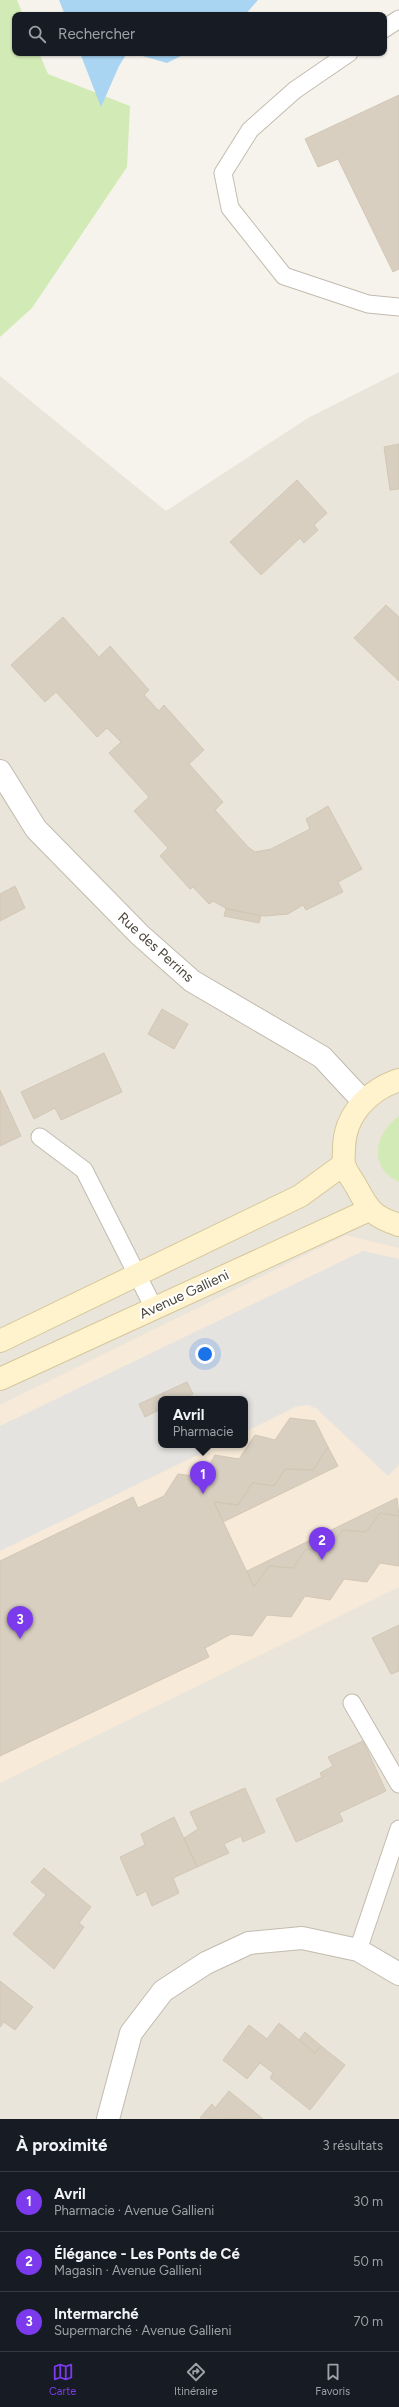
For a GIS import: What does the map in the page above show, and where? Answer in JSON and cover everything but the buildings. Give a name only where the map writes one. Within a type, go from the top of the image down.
[{"type":"main road","points":[[399,1080],[383,1086],[363,1101],[350,1120],[344,1141],[344,1164],[368,1210],[384,1220],[399,1225]]},
{"type":"main road","points":[[0,1341],[300,1196],[344,1164]]},
{"type":"main road","name":"Avenue Gallieni","points":[[0,1379],[368,1210]]},
{"type":"street","name":"Rue des Perrins","points":[[0,772],[36,829],[140,935],[192,981],[322,1056],[363,1101]]},
{"type":"street","points":[[108,2119],[131,2033],[163,1991],[206,1963],[249,1943],[302,1938],[358,1950],[399,1974]]},
{"type":"lane","points":[[387,27],[399,19]]},
{"type":"lane","points":[[345,56],[296,90],[250,130],[223,173],[228,201],[230,208],[284,276],[368,304],[399,307]]},
{"type":"lane","points":[[40,1137],[84,1170],[154,1308]]},
{"type":"lane","points":[[352,1703],[399,1784]]},
{"type":"lane","points":[[358,1950],[399,1829]]},
{"type":"shaded area","points":[[399,372],[399,2119],[0,2119],[0,376],[166,511],[308,418]]},
{"type":"shaded area","points":[[346,1235],[399,1248],[399,1587],[0,1783],[0,1405]]},
{"type":"shaded area","points":[[363,1251],[399,1259],[399,1465],[388,1476],[317,1409],[308,1405],[295,1407],[248,1430],[248,1396],[158,1396],[158,1448],[212,1448],[0,1551],[0,1426]]},
{"type":"green space","points":[[0,0],[17,0],[22,12],[12,12],[12,56],[40,56],[48,74],[130,106],[127,167],[32,308],[0,337]]},
{"type":"green space","points":[[399,1116],[399,1182],[389,1176],[382,1168],[378,1150],[384,1131]]},
{"type":"water","points":[[59,0],[258,0],[248,12],[64,12]]},
{"type":"water","points":[[81,56],[125,56],[119,66],[101,107]]},
{"type":"water","points":[[142,56],[181,56],[167,63]]},
{"type":"place","name":"Avril","points":[[203,1494]]},
{"type":"place","name":"Élégance - Les Ponts de Cé","points":[[322,1560]]},
{"type":"place","name":"Intermarché","points":[[20,1639]]}]
